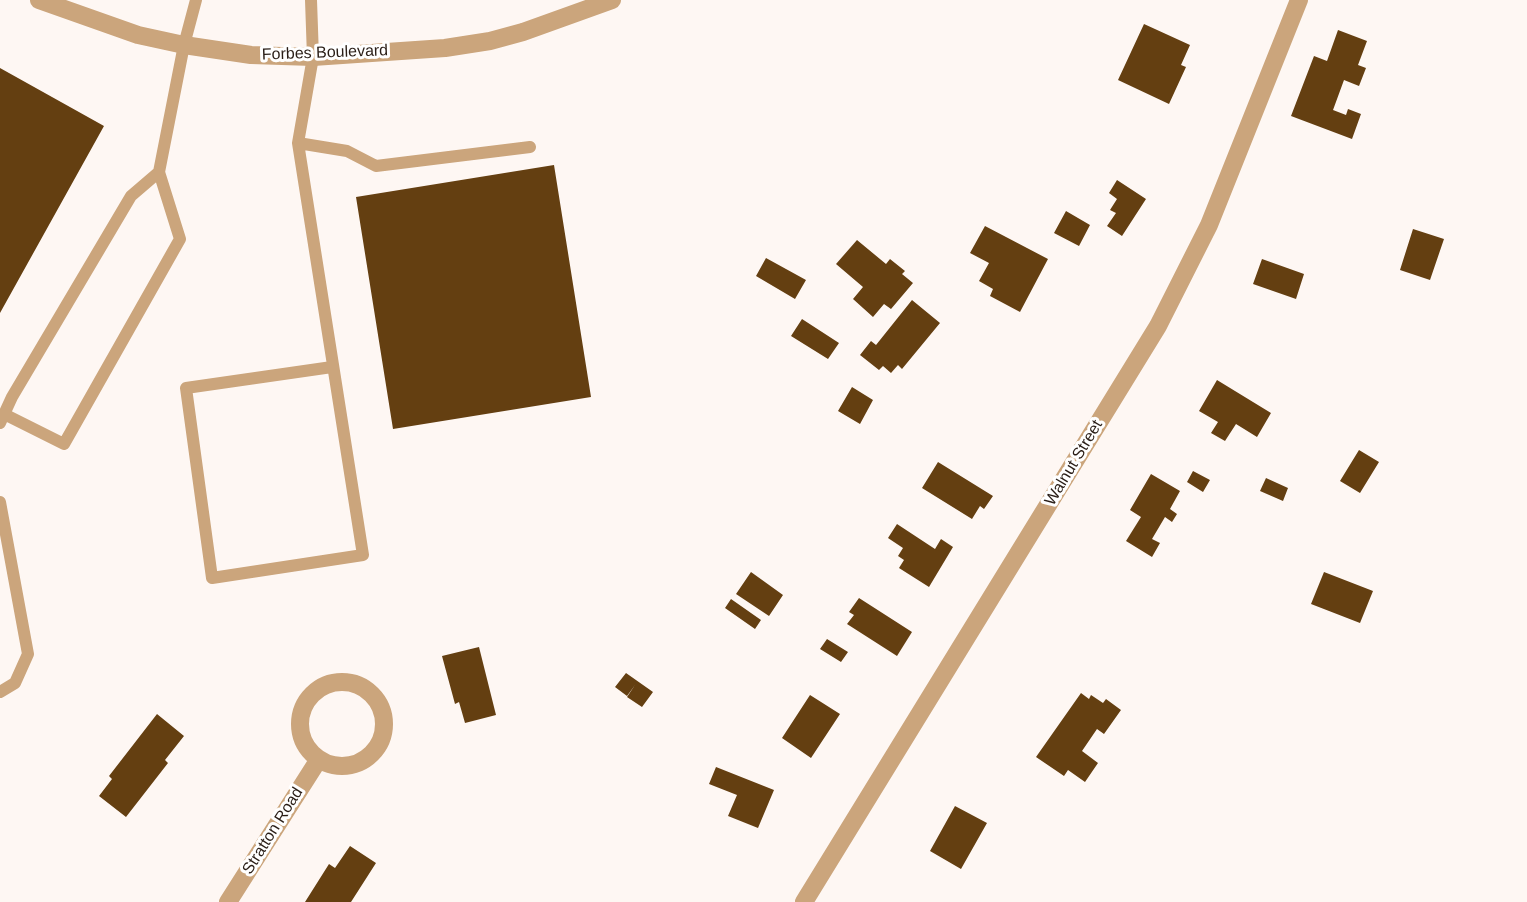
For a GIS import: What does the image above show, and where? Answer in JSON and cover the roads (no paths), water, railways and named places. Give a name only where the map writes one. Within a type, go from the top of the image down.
[{"type":"street","name":"Forbes Boulevard","points":[[39,0],[138,35],[184,45],[251,55],[312,57],[445,48],[490,41],[523,32],[612,0]]},
{"type":"street","name":"Walnut Street","points":[[804,902],[1158,326],[1209,225],[1299,0]]},
{"type":"street","points":[[339,681],[352,683],[365,689],[376,699],[382,712],[384,726],[380,741],[372,753],[361,761],[347,766],[332,765],[318,759],[302,739],[299,726],[306,701],[326,684],[339,681]]},
{"type":"street","name":"Stratton Road","points":[[228,902],[318,759]]},
{"type":"lane","points":[[159,172],[131,196],[12,397],[2,418],[64,444],[180,238],[159,172],[184,45],[196,0]]},
{"type":"lane","points":[[311,0],[312,57],[298,143],[363,555],[212,579],[186,388],[332,367]]},
{"type":"lane","points":[[298,143],[347,151],[376,166],[530,147]]},
{"type":"lane","points":[[0,502],[28,654],[15,683],[0,692]]}]
